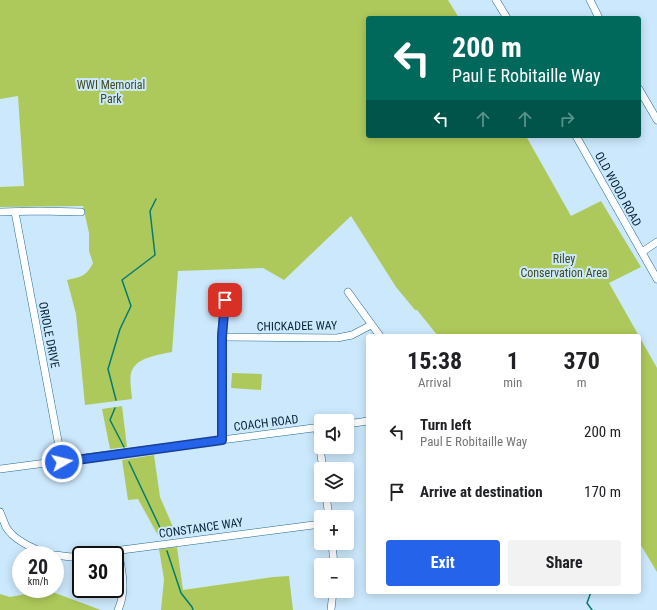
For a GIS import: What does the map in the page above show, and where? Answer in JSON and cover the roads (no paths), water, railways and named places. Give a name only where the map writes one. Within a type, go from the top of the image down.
[{"type":"street","points":[[496,0],[506,16]]},
{"type":"street","points":[[590,0],[598,16]]},
{"type":"street","points":[[641,92],[657,120]]},
{"type":"street","name":"OLD WOOD ROAD","points":[[577,138],[657,279]]},
{"type":"street","points":[[0,212],[81,212]]},
{"type":"street","name":"ORIOLE DRIVE","points":[[15,212],[62,462]]},
{"type":"street","points":[[642,252],[657,242]]},
{"type":"street","points":[[348,292],[378,334]]},
{"type":"street","points":[[222,440],[222,337],[225,300]]},
{"type":"street","name":"CHICKADEE WAY","points":[[222,337],[337,338],[352,335],[371,325]]},
{"type":"street","points":[[354,423],[366,421]]},
{"type":"street","name":"COACH ROAD","points":[[0,469],[314,428]]},
{"type":"street","points":[[0,512],[7,528],[21,542],[28,546]]},
{"type":"street","name":"CONSTANCE WAY","points":[[124,550],[314,525]]},
{"type":"street","points":[[118,610],[122,598]]},
{"type":"street","points":[[331,610],[332,598]]},
{"type":"waterway","points":[[116,400],[108,369],[120,329],[131,306],[122,280],[155,255],[150,211],[156,199]]},
{"type":"waterway","points":[[115,408],[110,420],[124,447]]},
{"type":"waterway","points":[[129,462],[163,534]]},
{"type":"waterway","points":[[167,551],[181,593],[193,610]]},
{"type":"waterway","points":[[590,594],[587,603],[592,610]]},
{"type":"park label","name":"WWI Memorial Park","points":[[111,92]]},
{"type":"park label","name":"Riley Conservation Area","points":[[564,266]]}]
